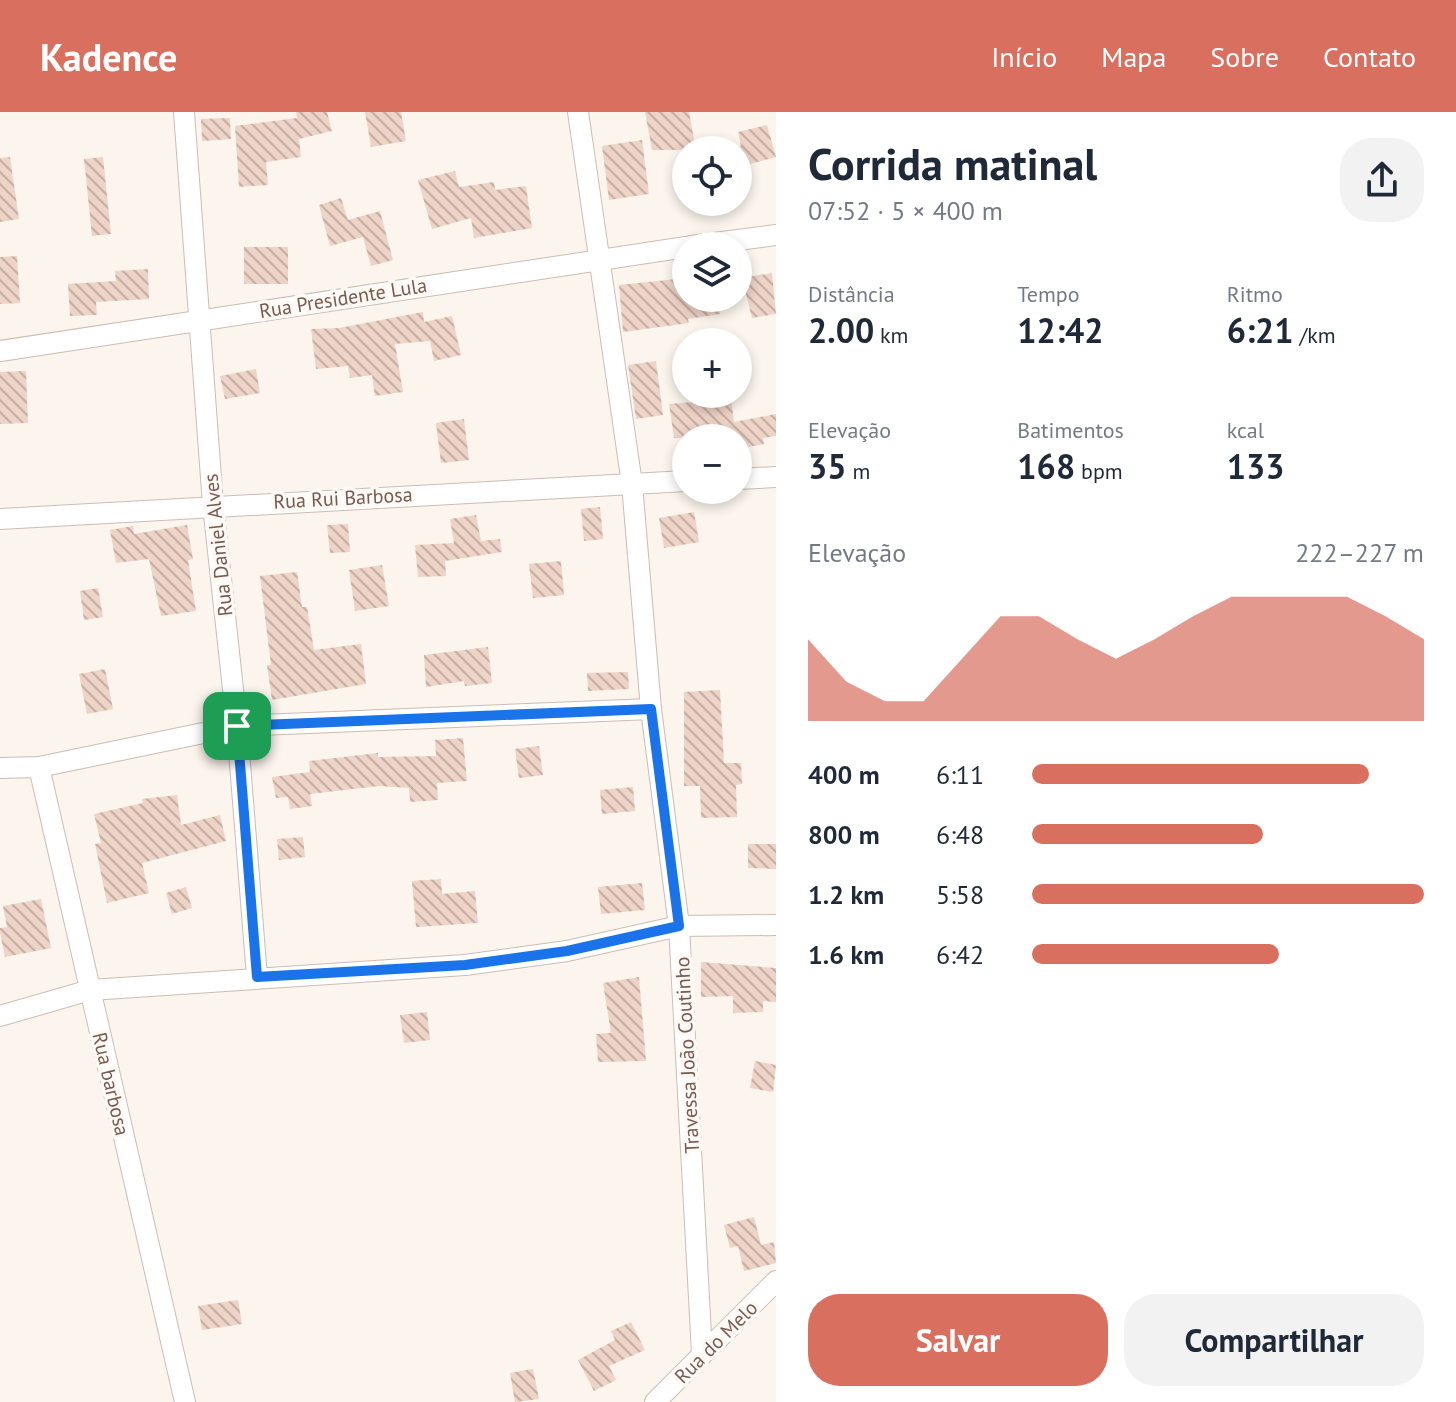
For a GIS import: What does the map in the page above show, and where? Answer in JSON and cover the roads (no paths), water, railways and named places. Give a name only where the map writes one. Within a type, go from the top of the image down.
[{"type":"street","name":"Rua Daniel Alves","points":[[184,112],[213,505],[237,726],[257,977]]},
{"type":"street","name":"Travessa João Coutinho","points":[[578,112],[602,257],[632,484],[651,709],[679,926],[702,1354]]},
{"type":"street","name":"Rua Presidente Lula","points":[[752,238],[776,235]]},
{"type":"street","name":"Rua Presidente Lula","points":[[0,351],[672,248]]},
{"type":"street","points":[[752,478],[776,477]]},
{"type":"street","name":"Rua Rui Barbosa","points":[[0,519],[672,482]]},
{"type":"street","points":[[0,768],[39,767],[237,726],[651,709]]},
{"type":"street","name":"Rua barbosa","points":[[39,767],[185,1402]]},
{"type":"street","points":[[0,1016],[90,990],[465,965],[567,951],[679,926],[776,925]]},
{"type":"street","name":"Rua do Melo","points":[[655,1402],[776,1281]]}]
